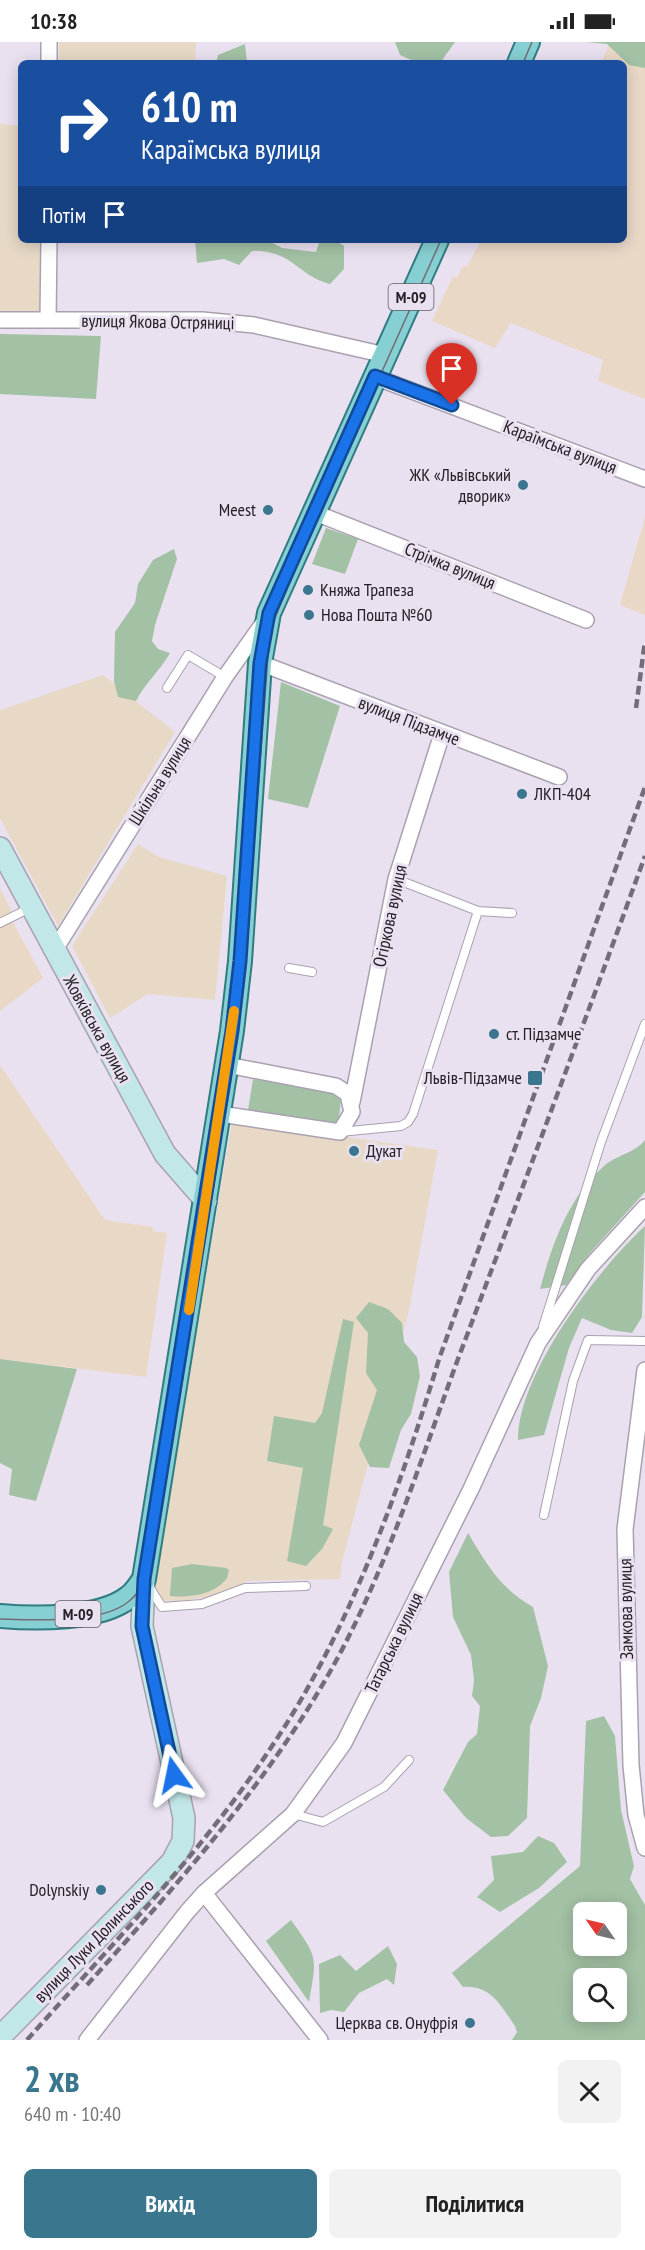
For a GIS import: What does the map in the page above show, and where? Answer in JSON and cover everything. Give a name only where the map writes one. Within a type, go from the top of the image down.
[{"type":"main road","points":[[520,60],[528,42]]},
{"type":"main road","name":"М-09","points":[[0,1616],[68,1616],[105,1608],[130,1597],[144,1579],[245,961],[260,663],[269,613],[436,243]]},
{"type":"main road","name":"Жовківська вулиця","points":[[0,848],[165,1154],[206,1201]]},
{"type":"main road","name":"вулиця Луки Долинського","points":[[0,2037],[172,1862],[183,1841],[184,1818],[142,1626],[144,1579]]},
{"type":"street","points":[[49,42],[49,60]]},
{"type":"street","points":[[48,320],[49,243]]},
{"type":"street","name":"вулиця Якова Остряниці","points":[[0,320],[202,320],[254,325],[385,355]]},
{"type":"street","name":"Караїмська вулиця","points":[[375,376],[645,479]]},
{"type":"street","name":"Стрімка вулиця","points":[[313,512],[586,620]]},
{"type":"street","name":"Шкільна вулиця","points":[[54,951],[225,677],[269,613]]},
{"type":"street","name":"вулиця Підзамче","points":[[260,663],[559,777]]},
{"type":"street","name":"Огіркова вулиця","points":[[340,1132],[351,1117],[352,1102],[396,879],[442,734]]},
{"type":"street","points":[[227,1065],[336,1086],[348,1094],[352,1102]]},
{"type":"street","points":[[219,1114],[340,1132]]},
{"type":"street","name":"Татарська вулиця","points":[[87,2040],[204,1893],[293,1814],[344,1743],[471,1489],[538,1343],[588,1269],[645,1207]]},
{"type":"street","name":"Замкова вулиця","points":[[645,1370],[625,1529],[631,1766],[636,1815],[645,1848]]},
{"type":"street","points":[[204,1893],[320,2040]]},
{"type":"lane","points":[[167,688],[188,655],[225,677]]},
{"type":"lane","points":[[396,879],[478,911],[512,913]]},
{"type":"lane","points":[[0,923],[31,907]]},
{"type":"lane","points":[[340,1132],[401,1125],[408,1122],[478,911]]},
{"type":"lane","points":[[289,968],[312,972]]},
{"type":"lane","points":[[538,1343],[601,1142],[645,1024]]},
{"type":"lane","points":[[544,1515],[573,1381],[588,1340],[645,1341]]},
{"type":"lane","points":[[144,1579],[162,1607],[202,1604],[245,1588],[306,1586]]},
{"type":"lane","points":[[293,1814],[320,1819],[323,1822],[384,1788],[409,1760]]},
{"type":"shaded area","points":[[59,42],[196,42],[195,60],[59,60]]},
{"type":"shaded area","points":[[645,42],[645,399],[598,381],[603,360],[511,323],[495,348],[432,321],[453,276],[457,278],[463,265],[467,267],[479,243],[627,243],[627,60],[602,60],[610,43]]},
{"type":"shaded area","points":[[0,124],[18,126],[18,243],[40,243],[40,311],[0,311]]},
{"type":"shaded area","points":[[645,517],[645,615],[620,605]]},
{"type":"shaded area","points":[[103,675],[175,732],[58,926],[0,818],[0,710]]},
{"type":"shaded area","points":[[138,844],[159,857],[227,876],[215,1000],[148,994],[110,1018],[72,946]]},
{"type":"shaded area","points":[[0,888],[11,910],[13,922],[43,978],[0,1011]]},
{"type":"shaded area","points":[[0,1065],[105,1220],[153,1227],[153,1231],[167,1233],[146,1377],[0,1359]]},
{"type":"shaded area","points":[[232,1121],[438,1150],[409,1310],[342,1562],[340,1579],[248,1581],[215,1596],[180,1601],[152,1600]]},
{"type":"green space","points":[[395,42],[455,42],[442,60],[411,60],[400,55]]},
{"type":"green space","points":[[586,42],[645,42],[645,68],[629,65],[627,60],[624,60],[607,44]]},
{"type":"green space","points":[[245,44],[247,60],[217,60],[218,55]]},
{"type":"green space","points":[[195,243],[273,243],[282,248],[316,252],[319,243],[340,243],[344,246],[344,269],[330,284],[310,275],[285,258],[265,252],[252,251],[239,265],[224,259],[197,263]]},
{"type":"green space","points":[[0,334],[101,336],[96,399],[0,394]]},
{"type":"green space","points":[[326,528],[358,539],[345,574],[312,564]]},
{"type":"green space","points":[[174,549],[177,559],[152,641],[158,649],[170,653],[136,701],[118,697],[114,681],[115,632],[135,603],[138,584],[153,560]]},
{"type":"green space","points":[[281,682],[340,706],[308,808],[268,799]]},
{"type":"green space","points":[[253,1079],[342,1093],[338,1124],[248,1110]]},
{"type":"green space","points":[[645,1140],[645,1192],[589,1254],[566,1285],[540,1289],[556,1239],[580,1193],[608,1163],[641,1145]]},
{"type":"green space","points":[[645,1226],[642,1317],[632,1333],[611,1330],[582,1318],[569,1348],[544,1435],[518,1440],[521,1414],[545,1355],[584,1295],[605,1268]]},
{"type":"green space","points":[[369,1302],[388,1309],[402,1323],[404,1342],[417,1357],[420,1376],[411,1414],[401,1430],[389,1468],[370,1467],[359,1445],[377,1390],[366,1373],[368,1333],[356,1318]]},
{"type":"green space","points":[[343,1319],[354,1322],[323,1525],[333,1529],[322,1549],[306,1566],[287,1561],[303,1468],[267,1461],[274,1416],[315,1423],[322,1413]]},
{"type":"green space","points":[[0,1359],[77,1369],[36,1501],[9,1495],[12,1469],[0,1463]]},
{"type":"green space","points":[[468,1533],[503,1584],[533,1607],[548,1666],[541,1698],[530,1726],[527,1818],[508,1836],[491,1837],[466,1818],[443,1790],[468,1742],[477,1734],[480,1706],[472,1696],[474,1680],[471,1655],[453,1617],[449,1572]]},
{"type":"green space","points":[[192,1564],[226,1568],[229,1570],[227,1578],[222,1584],[208,1592],[170,1596],[172,1568]]},
{"type":"green space","points":[[604,1716],[615,1736],[621,1810],[634,1866],[630,1879],[645,1905],[645,2040],[512,2040],[517,2032],[515,2026],[494,1998],[481,1989],[463,1987],[452,1973],[580,1866],[586,1721]]},
{"type":"green space","points":[[538,1836],[554,1843],[567,1862],[539,1888],[500,1912],[477,1897],[494,1880],[491,1856],[523,1852]]},
{"type":"green space","points":[[291,1920],[306,1942],[313,1958],[309,2002],[266,1941]]},
{"type":"green space","points":[[388,1946],[397,1964],[394,1985],[387,1979],[359,1993],[344,2012],[331,2010],[320,2013],[319,1964],[340,1955],[356,1971]]},
{"type":"tram line","points":[[524,60],[532,42]]},
{"type":"tram line","points":[[0,1619],[67,1619],[101,1614],[116,1609],[136,1595],[152,1567],[233,1066],[245,961],[270,630],[318,514],[440,243]]},
{"type":"tram line","points":[[240,907],[258,643],[267,607],[301,532]]},
{"type":"railway","points":[[636,708],[645,641]]},
{"type":"railway","points":[[27,2040],[213,1828],[268,1752],[322,1661],[368,1562],[407,1460],[439,1359],[645,787]]},
{"type":"railway","points":[[87,1985],[211,1843],[268,1768],[320,1689],[362,1610],[397,1527],[645,856]]},
{"type":"slow traffic","points":[[189,1310],[234,1011]]},
{"type":"place","name":"ЖК «Львівський дворик»","points":[[523,485]]},
{"type":"place","name":"Meest","points":[[268,510]]},
{"type":"place","name":"Княжа Трапеза","points":[[308,590]]},
{"type":"place","name":"Нова Пошта №60","points":[[309,615]]},
{"type":"place","name":"ЛКП-404","points":[[522,794]]},
{"type":"place","name":"ст. Підзамче","points":[[494,1034]]},
{"type":"place","name":"Львів-Підзамче","points":[[535,1078]]},
{"type":"place","name":"Дукат","points":[[354,1151]]},
{"type":"place","name":"Dolynskiy","points":[[101,1890]]},
{"type":"place","name":"Церква св. Онуфрія","points":[[470,2023]]},
{"type":"route","points":[[174,1775],[142,1626],[144,1579],[160,1494],[232,1031],[240,961],[260,663],[269,613],[375,376],[452,405]]}]
